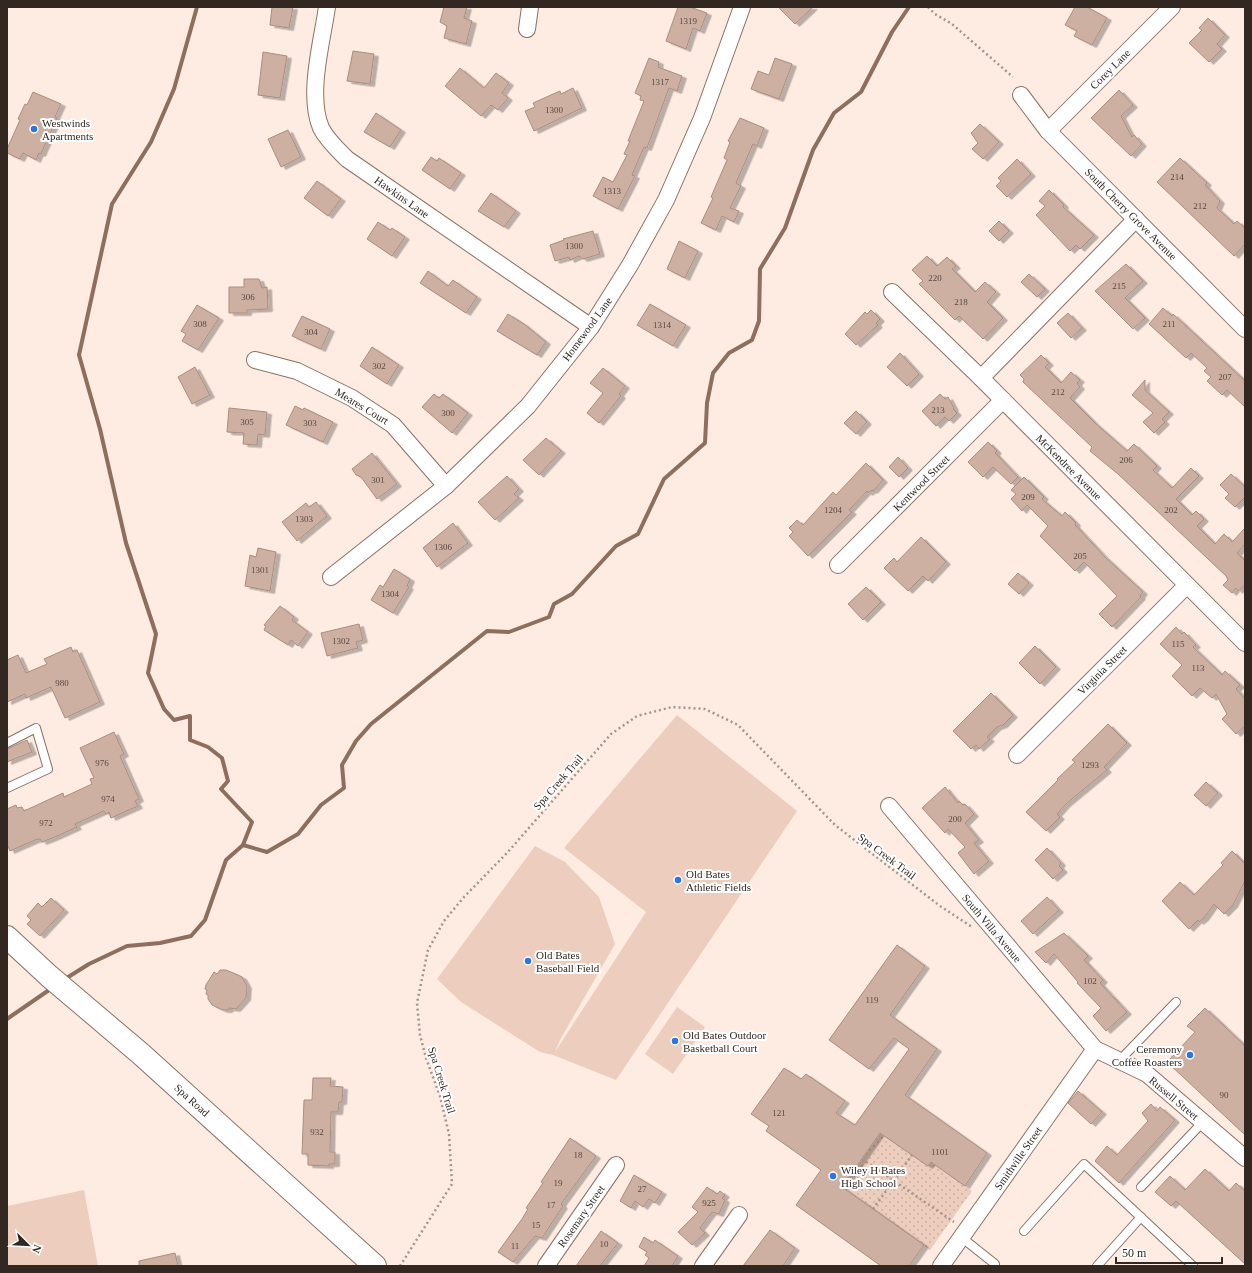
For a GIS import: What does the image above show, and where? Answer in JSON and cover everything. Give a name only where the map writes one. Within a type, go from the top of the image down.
[{"type":"main road","name":"Spa Road","points":[[7,937],[49,976],[141,1054],[375,1266]]},
{"type":"street","name":"Hawkins Lane","points":[[327,7],[316,77],[316,107],[321,128],[333,145],[347,159],[591,327]]},
{"type":"street","points":[[528,29],[530,7]]},
{"type":"street","name":"Homewood Lane","points":[[331,577],[446,486],[528,406],[591,327],[630,265],[666,200],[702,118],[742,7]]},
{"type":"street","name":"Corey Lane","points":[[1048,130],[1172,7]]},
{"type":"street","name":"South Cherry Grove Avenue","points":[[1021,95],[1048,130],[1245,329]]},
{"type":"street","points":[[981,378],[1136,220]]},
{"type":"street","name":"McKendree Avenue","points":[[892,292],[981,378],[1245,644]]},
{"type":"street","name":"Meares Court","points":[[255,360],[297,371],[352,398],[392,424],[446,486]]},
{"type":"street","name":"Kentwood Street","points":[[838,565],[1003,400]]},
{"type":"street","name":"Virginia Street","points":[[1017,755],[1186,586]]},
{"type":"street","name":"South Villa Avenue","points":[[889,806],[1095,1049]]},
{"type":"street","name":"Russell Street","points":[[1095,1049],[1147,1074],[1245,1158]]},
{"type":"street","name":"Smithville Street","points":[[941,1266],[1095,1049]]},
{"type":"street","name":"Rosemary Street","points":[[546,1266],[616,1166]]},
{"type":"street","points":[[704,1266],[739,1215]]},
{"type":"lane","points":[[7,743],[36,728],[48,769],[7,788]]},
{"type":"lane","points":[[1119,1061],[1176,1002]]},
{"type":"lane","points":[[1141,1187],[1203,1122]]},
{"type":"lane","points":[[1024,1231],[1084,1164],[1193,1266]]},
{"type":"lane","points":[[1097,1266],[1141,1218]]},
{"type":"lane","points":[[964,1234],[995,1264],[995,1266]]},
{"type":"path","points":[[928,7],[935,14],[952,24],[1013,77]]},
{"type":"path","name":"Spa Creek Trail","points":[[400,1266],[452,1184],[449,1134],[440,1096],[426,1058],[420,1035],[417,1003],[428,950],[444,921],[464,897],[507,853],[611,734],[637,716],[672,707],[698,709],[705,710],[738,726],[835,825],[940,906],[967,926],[974,928]]},
{"type":"path","points":[[873,1209],[912,1155]]},
{"type":"path","points":[[862,1159],[964,1234]]},
{"type":"shaded area","name":"Old Bates Athletic Fields","points":[[677,715],[797,811],[616,1080],[553,1055],[540,1052],[461,1002],[437,979],[535,846],[565,862],[599,897],[615,944],[560,1040],[555,1052],[646,912],[564,848]]},
{"type":"shaded area","name":"Old Bates Outdoor Basketball Court","points":[[677,1007],[705,1027],[673,1074],[645,1054]]},
{"type":"shaded area","points":[[884,1128],[897,1138],[894,1143],[928,1166],[931,1162],[972,1191],[930,1250],[842,1187]]},
{"type":"shaded area","points":[[84,1190],[98,1266],[7,1266],[7,1206]]},
{"type":"building","points":[[272,7],[293,7],[289,28],[270,25]]},
{"type":"building","points":[[444,7],[467,7],[464,18],[472,21],[466,44],[444,38],[447,26],[440,22]]},
{"type":"building","points":[[678,7],[690,7],[707,13],[700,31],[693,28],[686,49],[666,41]]},
{"type":"building","points":[[778,7],[813,7],[795,24]]},
{"type":"building","points":[[1075,7],[1087,7],[1107,18],[1092,45],[1074,36],[1077,31],[1065,25]]},
{"type":"building","points":[[1208,18],[1225,35],[1217,44],[1222,49],[1209,62],[1189,43],[1202,30],[1199,28]]},
{"type":"building","points":[[353,51],[374,54],[370,84],[347,81]]},
{"type":"building","points":[[263,52],[287,56],[280,98],[258,95]]},
{"type":"building","points":[[649,58],[659,62],[658,67],[682,76],[677,91],[669,88],[647,148],[644,147],[632,175],[635,176],[618,209],[593,196],[603,177],[613,182],[627,155],[624,154],[630,141],[628,141],[644,101],[640,100],[641,96],[635,93]]},
{"type":"building","points":[[775,58],[792,64],[779,99],[751,89],[758,71],[769,75]]},
{"type":"building","points":[[460,68],[484,88],[496,73],[509,83],[502,93],[508,98],[498,110],[491,105],[481,116],[445,86]]},
{"type":"building","points":[[573,88],[582,108],[534,131],[525,111],[535,107],[533,103],[560,91],[561,94]]},
{"type":"building","points":[[1119,90],[1133,105],[1121,116],[1132,137],[1134,135],[1142,144],[1131,156],[1091,118]]},
{"type":"building","name":"Westwinds Apartments","points":[[33,92],[61,104],[55,117],[57,118],[41,154],[39,153],[36,160],[23,153],[20,159],[7,153],[7,149],[20,120],[18,119]]},
{"type":"building","points":[[376,113],[401,130],[390,147],[364,132]]},
{"type":"building","points":[[740,118],[764,128],[757,146],[753,144],[736,183],[741,186],[730,208],[739,211],[734,222],[722,216],[716,230],[701,223],[713,198],[711,197],[727,160],[724,158],[730,142],[728,141]]},
{"type":"building","points":[[980,124],[999,142],[983,159],[972,149],[978,143],[971,133]]},
{"type":"building","points":[[288,130],[301,157],[281,167],[268,139]]},
{"type":"building","points":[[431,157],[437,161],[439,158],[461,173],[450,189],[422,170]]},
{"type":"building","points":[[1180,158],[1207,183],[1205,185],[1220,201],[1217,208],[1234,224],[1237,221],[1245,228],[1245,244],[1234,256],[1157,182]]},
{"type":"building","points":[[1017,159],[1031,174],[1007,197],[996,186],[1001,181],[998,178]]},
{"type":"building","points":[[317,181],[341,199],[328,216],[304,198]]},
{"type":"building","points":[[1049,190],[1064,205],[1063,207],[1094,235],[1080,249],[1076,245],[1070,251],[1036,215],[1045,206],[1039,201]]},
{"type":"building","points":[[491,193],[516,211],[504,227],[478,211]]},
{"type":"building","points":[[999,221],[1009,231],[999,241],[989,231]]},
{"type":"building","points":[[378,222],[390,230],[392,228],[405,237],[392,256],[367,239]]},
{"type":"building","points":[[593,231],[600,254],[583,259],[579,256],[570,260],[569,257],[555,261],[550,245],[564,240],[563,239]]},
{"type":"building","points":[[679,241],[698,251],[685,278],[667,269]]},
{"type":"building","points":[[927,256],[937,266],[947,257],[956,266],[952,269],[975,292],[985,282],[996,292],[987,302],[1003,318],[983,339],[959,316],[955,320],[919,284],[923,281],[912,270]]},
{"type":"building","points":[[1126,264],[1143,281],[1125,298],[1145,318],[1133,329],[1095,291]]},
{"type":"building","points":[[428,271],[448,286],[453,280],[477,297],[466,313],[420,283]]},
{"type":"building","points":[[1029,274],[1045,289],[1037,297],[1021,282]]},
{"type":"building","points":[[244,279],[259,279],[262,288],[267,287],[268,309],[247,310],[247,313],[229,313],[229,287],[244,287]]},
{"type":"building","points":[[650,304],[686,325],[673,346],[637,325]]},
{"type":"building","points":[[197,305],[219,318],[198,350],[182,341],[186,334],[181,331]]},
{"type":"building","points":[[1163,308],[1172,316],[1173,314],[1245,381],[1245,407],[1227,390],[1222,395],[1207,381],[1211,377],[1204,371],[1207,368],[1191,353],[1186,358],[1149,324]]},
{"type":"building","points":[[871,310],[880,319],[876,323],[878,325],[856,345],[845,334],[865,312],[867,314]]},
{"type":"building","points":[[1068,313],[1082,328],[1071,338],[1057,323]]},
{"type":"building","points":[[508,314],[524,324],[546,342],[537,355],[497,331]]},
{"type":"building","points":[[302,316],[330,329],[321,349],[292,336]]},
{"type":"building","points":[[372,347],[399,365],[387,384],[360,366]]},
{"type":"building","points":[[900,353],[919,374],[907,386],[887,367]]},
{"type":"building","points":[[1041,355],[1049,363],[1045,367],[1061,383],[1071,372],[1080,380],[1077,383],[1080,387],[1070,398],[1096,424],[1127,451],[1134,444],[1157,466],[1153,470],[1172,488],[1191,468],[1199,476],[1176,499],[1192,515],[1196,511],[1204,519],[1197,526],[1215,544],[1224,534],[1232,542],[1245,528],[1245,544],[1237,553],[1245,561],[1245,585],[1238,591],[1236,588],[1232,593],[1223,585],[1228,580],[1226,576],[1118,474],[1090,451],[1092,447],[1023,382],[1024,379],[1020,375]]},
{"type":"building","points":[[195,367],[210,395],[192,404],[178,377]]},
{"type":"building","points":[[603,368],[625,386],[619,394],[621,396],[599,423],[587,413],[603,393],[590,383]]},
{"type":"building","points":[[1145,380],[1145,390],[1169,412],[1162,419],[1165,422],[1154,433],[1143,422],[1153,413],[1132,395]]},
{"type":"building","points":[[434,394],[439,398],[443,394],[468,413],[452,433],[422,407]]},
{"type":"building","points":[[940,394],[945,399],[948,397],[954,408],[953,409],[957,413],[949,421],[945,417],[936,426],[922,411]]},
{"type":"building","points":[[295,406],[303,410],[304,408],[333,422],[323,442],[286,425]]},
{"type":"building","points":[[229,408],[267,412],[265,435],[258,434],[257,445],[243,444],[244,433],[227,432]]},
{"type":"building","points":[[856,411],[867,422],[856,434],[844,423]]},
{"type":"building","points":[[546,438],[561,451],[539,475],[523,460]]},
{"type":"building","points":[[988,442],[997,451],[995,453],[1018,477],[1011,484],[993,467],[983,477],[968,462]]},
{"type":"building","points":[[372,453],[397,484],[377,499],[361,477],[356,475],[352,469]]},
{"type":"building","points":[[898,457],[908,468],[899,477],[889,467]]},
{"type":"building","points":[[866,463],[883,480],[873,491],[872,490],[868,493],[867,491],[849,510],[852,512],[808,556],[789,536],[793,532],[789,528],[797,520],[803,525],[833,492],[836,495]]},
{"type":"building","points":[[1231,474],[1245,487],[1245,497],[1235,507],[1225,498],[1229,494],[1220,485]]},
{"type":"building","points":[[507,476],[519,489],[514,494],[519,498],[495,520],[478,502]]},
{"type":"building","points":[[1024,477],[1044,497],[1042,499],[1051,507],[1062,516],[1065,512],[1105,557],[1143,592],[1140,596],[1141,597],[1112,627],[1099,614],[1117,596],[1084,562],[1075,571],[1040,536],[1048,526],[1027,505],[1022,511],[1011,499],[1016,494],[1011,490]]},
{"type":"building","points":[[316,502],[327,516],[297,541],[282,522],[306,503],[309,507]]},
{"type":"building","points":[[453,523],[468,543],[437,567],[423,548]]},
{"type":"building","points":[[921,537],[946,562],[928,581],[923,576],[908,591],[884,568],[894,558],[897,562]]},
{"type":"building","points":[[258,548],[276,552],[270,591],[245,586],[250,555],[256,557]]},
{"type":"building","points":[[394,569],[410,579],[407,586],[409,587],[393,613],[371,600],[380,585],[383,587]]},
{"type":"building","points":[[1018,573],[1029,583],[1019,594],[1008,584]]},
{"type":"building","points":[[866,587],[881,602],[863,620],[848,604]]},
{"type":"building","points":[[280,606],[294,617],[292,620],[308,632],[298,646],[291,640],[288,645],[264,630],[266,626],[264,625]]},
{"type":"building","points":[[359,624],[363,640],[356,642],[358,648],[327,656],[321,633]]},
{"type":"building","points":[[1176,627],[1182,634],[1184,632],[1196,645],[1193,647],[1222,675],[1225,671],[1240,685],[1236,689],[1245,699],[1245,726],[1236,734],[1222,719],[1227,714],[1216,694],[1212,698],[1200,688],[1192,696],[1172,676],[1182,665],[1160,644]]},
{"type":"building","points":[[1035,646],[1056,667],[1040,684],[1019,663]]},
{"type":"building","points":[[71,647],[73,652],[77,650],[100,702],[65,718],[51,687],[26,698],[25,694],[7,702],[7,660],[18,655],[26,673],[47,664],[44,659]]},
{"type":"building","points":[[991,693],[1013,715],[987,737],[990,739],[979,749],[976,745],[971,749],[953,731]]},
{"type":"building","points":[[1108,724],[1127,743],[1104,767],[1107,770],[1066,804],[1057,814],[1060,817],[1046,831],[1026,812],[1075,762],[1072,760]]},
{"type":"building","points":[[114,732],[124,754],[120,756],[139,799],[135,801],[138,806],[111,818],[109,812],[106,814],[104,811],[75,824],[77,827],[55,837],[42,842],[40,839],[35,840],[10,851],[7,844],[7,809],[16,805],[17,808],[22,807],[24,811],[63,793],[64,797],[92,784],[90,779],[94,778],[80,748]]},
{"type":"building","points":[[27,740],[32,752],[7,762],[7,749]]},
{"type":"building","points":[[1206,782],[1218,793],[1206,806],[1194,795]]},
{"type":"building","points":[[945,787],[958,803],[959,801],[963,805],[965,804],[974,814],[965,823],[979,840],[974,843],[989,861],[974,874],[958,853],[965,847],[948,829],[945,833],[922,808]]},
{"type":"building","points":[[1047,848],[1061,863],[1059,866],[1063,870],[1053,879],[1035,860]]},
{"type":"building","points":[[1232,851],[1245,864],[1245,881],[1233,905],[1224,914],[1214,904],[1204,918],[1199,922],[1198,920],[1189,929],[1162,901],[1180,882],[1194,895],[1223,865],[1221,863]]},
{"type":"building","points":[[1047,897],[1059,910],[1033,934],[1021,921]]},
{"type":"building","points":[[51,898],[64,910],[40,936],[27,924],[31,920],[27,916],[38,903],[42,907]]},
{"type":"building","points":[[1064,933],[1088,956],[1084,960],[1103,980],[1100,983],[1127,1012],[1106,1031],[1093,1016],[1101,1008],[1077,983],[1078,982],[1054,954],[1046,963],[1035,952]]},
{"type":"building","name":"Wiley H Bates High School","points":[[897,945],[925,966],[890,1015],[937,1049],[905,1095],[987,1153],[965,1186],[931,1162],[928,1166],[880,1133],[842,1187],[924,1245],[909,1266],[881,1266],[796,1205],[821,1170],[766,1131],[769,1126],[751,1114],[784,1068],[801,1079],[806,1074],[845,1101],[836,1113],[855,1125],[909,1049],[894,1038],[869,1069],[829,1040]]},
{"type":"building","points":[[220,970],[226,970],[242,977],[247,986],[246,998],[236,1009],[229,1008],[228,1010],[223,1010],[212,1005],[208,999],[208,995],[206,994],[207,990],[205,989],[206,985],[214,972],[217,974]]},
{"type":"building","points":[[1205,1008],[1245,1046],[1245,1135],[1167,1062],[1195,1032],[1187,1026]]},
{"type":"building","points":[[313,1078],[331,1078],[330,1086],[343,1087],[342,1102],[339,1102],[338,1112],[331,1112],[330,1152],[335,1152],[335,1164],[329,1164],[329,1166],[308,1165],[308,1154],[302,1154],[304,1100],[312,1100]]},
{"type":"building","points":[[1078,1091],[1102,1112],[1091,1124],[1068,1103]]},
{"type":"building","points":[[1151,1104],[1157,1111],[1160,1107],[1175,1120],[1119,1183],[1095,1161],[1107,1146],[1117,1155],[1148,1121],[1142,1113]]},
{"type":"building","points":[[570,1138],[596,1156],[561,1204],[563,1206],[542,1238],[535,1236],[513,1262],[498,1252],[522,1219],[528,1209],[526,1208],[543,1183],[541,1182]]},
{"type":"building","points":[[1205,1169],[1229,1191],[1236,1183],[1245,1191],[1245,1264],[1176,1201],[1171,1206],[1155,1192],[1170,1176],[1185,1190]]},
{"type":"building","points":[[634,1175],[662,1192],[655,1203],[649,1199],[643,1207],[635,1201],[631,1208],[620,1201]]},
{"type":"building","points":[[707,1187],[717,1194],[720,1191],[725,1195],[722,1198],[725,1200],[719,1214],[712,1212],[700,1228],[705,1233],[692,1245],[678,1232],[698,1212],[692,1207]]},
{"type":"building","points":[[770,1230],[795,1248],[783,1266],[743,1266]]},
{"type":"building","points":[[601,1231],[618,1243],[600,1266],[576,1266]]},
{"type":"building","points":[[644,1237],[653,1243],[655,1240],[678,1256],[672,1266],[644,1266],[649,1258],[645,1255],[647,1252],[639,1247]]},
{"type":"building","points":[[175,1253],[178,1266],[139,1266],[139,1261]]},
{"type":"waterway","points":[[197,7],[174,89],[151,142],[112,204],[79,355],[100,429],[126,543],[156,634],[148,673],[164,709],[174,720],[190,716],[190,740],[208,747],[222,758],[228,781],[221,789],[252,822],[243,845]]},
{"type":"waterway","points":[[65,979],[89,964],[127,946],[160,943],[191,936],[205,920],[226,860],[243,845],[267,852],[298,834],[321,805],[344,788],[342,765],[356,741],[371,724],[487,631],[509,632],[549,617],[554,604],[572,594],[616,546],[638,534],[664,479],[705,443],[707,403],[713,373],[729,353],[752,340],[759,321],[760,269],[785,228],[813,150],[834,113],[861,92],[892,32],[909,7]]},
{"type":"waterway","points":[[7,1019],[52,988]]},
{"type":"place","name":"Westwinds Apartments","points":[[34,129]]},
{"type":"place","name":"Old Bates Athletic Fields","points":[[678,880]]},
{"type":"place","name":"Old Bates Baseball Field","points":[[528,961]]},
{"type":"place","name":"Old Bates Outdoor Basketball Court","points":[[675,1041]]},
{"type":"place","name":"Ceremony Coffee Roasters","points":[[1190,1055]]},
{"type":"place","name":"Wiley H Bates High School","points":[[833,1176]]}]
